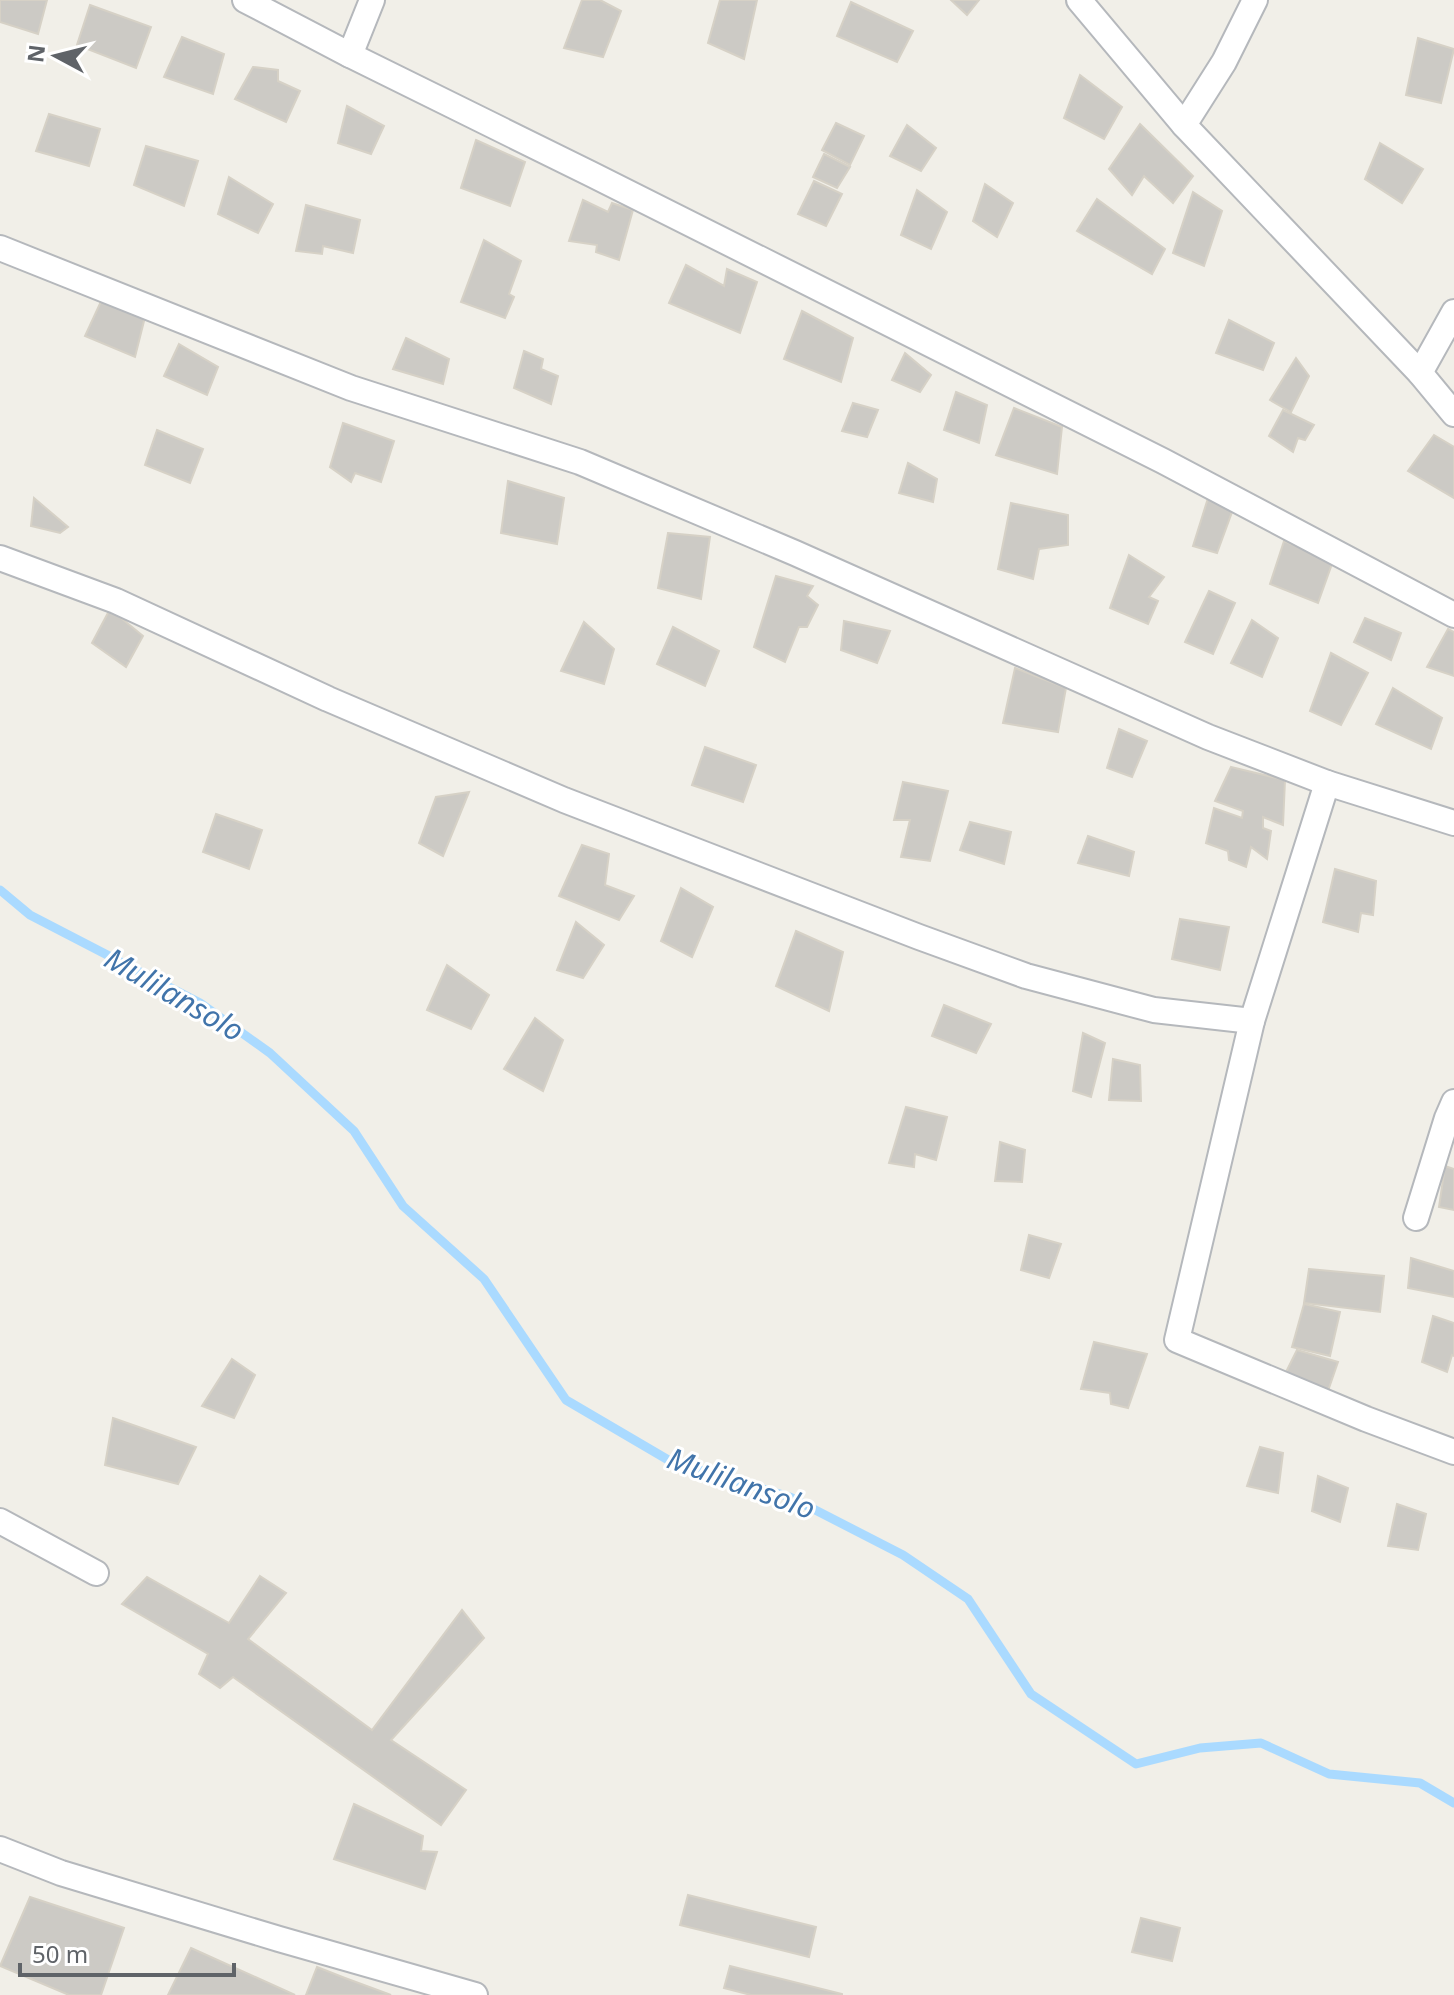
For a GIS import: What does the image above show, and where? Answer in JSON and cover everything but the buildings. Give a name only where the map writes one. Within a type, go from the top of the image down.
[{"type":"street","points":[[245,0],[1149,454],[1454,615]]},
{"type":"street","points":[[350,55],[372,0]]},
{"type":"street","points":[[1079,0],[1184,125],[1420,373],[1454,414]]},
{"type":"street","points":[[1184,125],[1224,62],[1255,0]]},
{"type":"street","points":[[0,248],[351,388],[580,462],[795,553],[1208,737],[1327,783],[1454,823]]},
{"type":"street","points":[[1420,373],[1454,312]]},
{"type":"street","points":[[0,558],[116,601],[328,699],[564,800],[932,942],[1026,976],[1154,1010],[1252,1021]]},
{"type":"street","points":[[1327,783],[1252,1021],[1177,1340],[1454,1452]]},
{"type":"street","points":[[1416,1218],[1454,1102]]},
{"type":"street","points":[[0,1521],[96,1573]]},
{"type":"street","points":[[0,1849],[61,1873],[475,1995]]},
{"type":"waterway","name":"Mulilansolo","points":[[0,890],[30,915],[200,1003],[270,1053],[354,1131],[403,1206],[484,1279],[566,1400],[670,1461],[790,1497],[903,1555],[968,1599],[1031,1694],[1136,1764],[1200,1748],[1261,1743],[1329,1774],[1420,1783],[1454,1803]]}]
